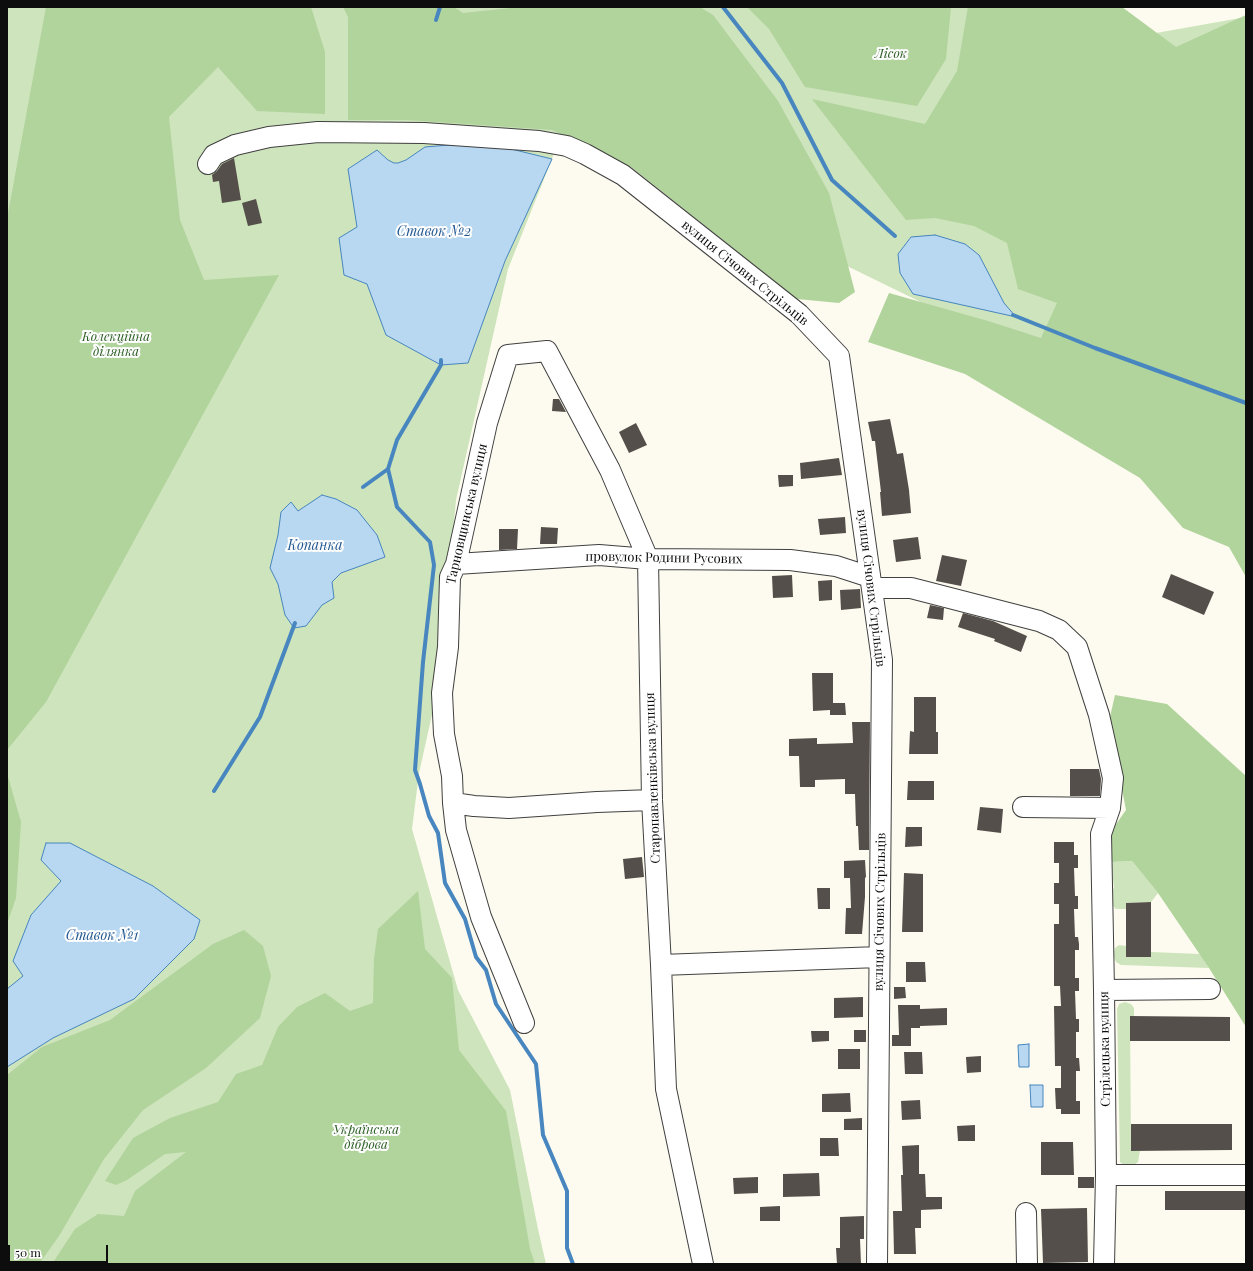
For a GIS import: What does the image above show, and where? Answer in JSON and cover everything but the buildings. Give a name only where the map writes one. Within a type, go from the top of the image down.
[{"type":"street","name":"вулиця Січових Стрільців","points":[[208,164],[214,155],[234,146],[269,137],[318,132],[424,133],[539,141],[567,146],[623,175],[799,314],[839,356],[882,660],[876,1264]]},
{"type":"street","name":"Старопавленківська вулиця","points":[[508,355],[547,351],[610,470],[648,560],[652,800],[666,1089],[703,1264]]},
{"type":"street","name":"Тарновщинська вулиця","points":[[508,355],[487,423],[456,564],[450,577],[448,647],[442,693],[444,734],[452,776],[456,830],[481,917],[524,1023]]},
{"type":"street","name":"провулок Родини Русових","points":[[456,564],[599,555],[648,560],[790,560],[836,566],[871,583],[911,588],[1039,621],[1059,630],[1077,647],[1099,716],[1114,778],[1110,808],[1101,834]]},
{"type":"street","points":[[453,803],[509,808],[652,800]]},
{"type":"street","points":[[1023,807],[1110,808]]},
{"type":"street","name":"Стрілецька вулиця","points":[[1101,834],[1106,1175],[1104,1264]]},
{"type":"street","points":[[661,965],[879,957]]},
{"type":"street","points":[[1104,990],[1210,989]]},
{"type":"street","points":[[1106,1175],[1246,1175]]},
{"type":"street","points":[[1026,1213],[1027,1264]]},
{"type":"green space","points":[[7,7],[1084,7],[1100,43],[1246,17],[1172,425],[563,127],[552,159],[508,269],[456,500],[440,679],[419,773],[412,829],[458,990],[510,1090],[546,1264],[7,1264]]},
{"type":"green space","name":"Колекційна ділянка","points":[[46,7],[311,7],[325,52],[325,114],[257,111],[218,67],[169,117],[180,220],[204,280],[279,275],[46,702],[7,750],[7,219]]},
{"type":"green space","points":[[343,7],[454,7],[463,13],[520,7],[700,7],[713,15],[778,101],[829,193],[855,292],[839,303],[797,299],[631,167],[552,130],[407,120],[348,120],[348,17]]},
{"type":"green space","name":"Лісок","points":[[747,7],[951,7],[946,59],[917,106],[805,87],[769,29]]},
{"type":"green space","points":[[968,7],[1122,7],[1176,47],[1246,15],[1246,577],[1229,547],[1183,528],[1140,478],[965,374],[868,342],[889,293],[988,321],[1041,338],[1057,303],[1018,289],[1007,243],[974,226],[935,218],[906,220],[812,99],[925,124],[957,71]]},
{"type":"green space","points":[[1115,695],[1167,704],[1246,776],[1246,1027],[1209,968],[1158,893],[1132,861],[1111,862],[1109,834],[1126,810],[1109,721]]},
{"type":"green space","points":[[7,773],[21,822],[16,898],[7,924]]},
{"type":"green space","points":[[1132,861],[1158,893],[1151,902],[1126,903],[1126,909],[1116,909],[1112,905],[1112,890],[1114,888],[1111,862]]},
{"type":"green space","name":"Українська діброва","points":[[418,891],[425,949],[452,978],[459,1050],[506,1111],[530,1249],[535,1264],[52,1264],[75,1229],[98,1214],[124,1216],[135,1191],[186,1152],[165,1154],[127,1180],[116,1185],[105,1181],[133,1138],[170,1118],[218,1102],[236,1074],[262,1065],[278,1027],[297,1007],[325,993],[350,1011],[373,1003],[374,959],[378,929]]},
{"type":"green space","points":[[244,930],[263,946],[271,976],[260,1018],[206,1068],[143,1110],[104,1159],[59,1236],[39,1264],[7,1264],[7,1075],[42,1047],[110,1020],[213,944]]},
{"type":"green space","points":[[1119,945],[1126,946],[1126,957],[1151,957],[1151,952],[1200,954],[1209,968],[1121,965],[1116,962],[1113,955],[1115,948]]},
{"type":"green space","points":[[1125,1002],[1131,1004],[1134,1008],[1134,1016],[1130,1017],[1131,1151],[1140,1151],[1138,1162],[1133,1166],[1125,1166],[1120,1162],[1117,1009],[1119,1004]]},
{"type":"water","name":"Ставок №2","points":[[461,144],[507,148],[552,159],[505,261],[468,363],[441,365],[386,335],[367,284],[344,275],[339,238],[357,227],[348,169],[377,150],[388,160],[398,163],[406,160],[425,147]]},
{"type":"water","points":[[935,235],[965,244],[979,255],[1004,303],[1016,317],[913,294],[900,273],[898,254],[911,237]]},
{"type":"water","name":"Копанка","points":[[322,495],[336,499],[357,510],[377,535],[385,557],[341,573],[332,582],[334,598],[322,605],[306,626],[294,628],[285,615],[278,584],[270,568],[278,535],[281,512],[291,502],[298,511]]},
{"type":"water","name":"Ставок №1","points":[[46,843],[70,843],[153,886],[200,920],[194,939],[134,999],[53,1038],[7,1067],[7,989],[23,976],[13,961],[31,915],[61,881],[41,860]]},
{"type":"water","points":[[1029,1044],[1029,1067],[1019,1067],[1018,1045]]},
{"type":"water","points":[[1030,1085],[1043,1085],[1043,1107],[1031,1107]]},
{"type":"waterway","points":[[436,20],[440,7]]},
{"type":"waterway","points":[[723,7],[782,83],[832,180],[895,236]]},
{"type":"waterway","points":[[1013,315],[1095,348],[1246,403]]},
{"type":"waterway","points":[[441,360],[441,365],[397,440],[388,469],[397,507],[430,542],[434,565],[423,662],[415,770],[429,816],[438,833],[445,883],[465,919],[476,957],[486,970],[496,1004],[536,1064],[543,1135],[567,1191],[567,1248],[573,1264]]},
{"type":"waterway","points":[[363,487],[388,469]]},
{"type":"waterway","points":[[214,791],[260,717],[295,623]]}]
